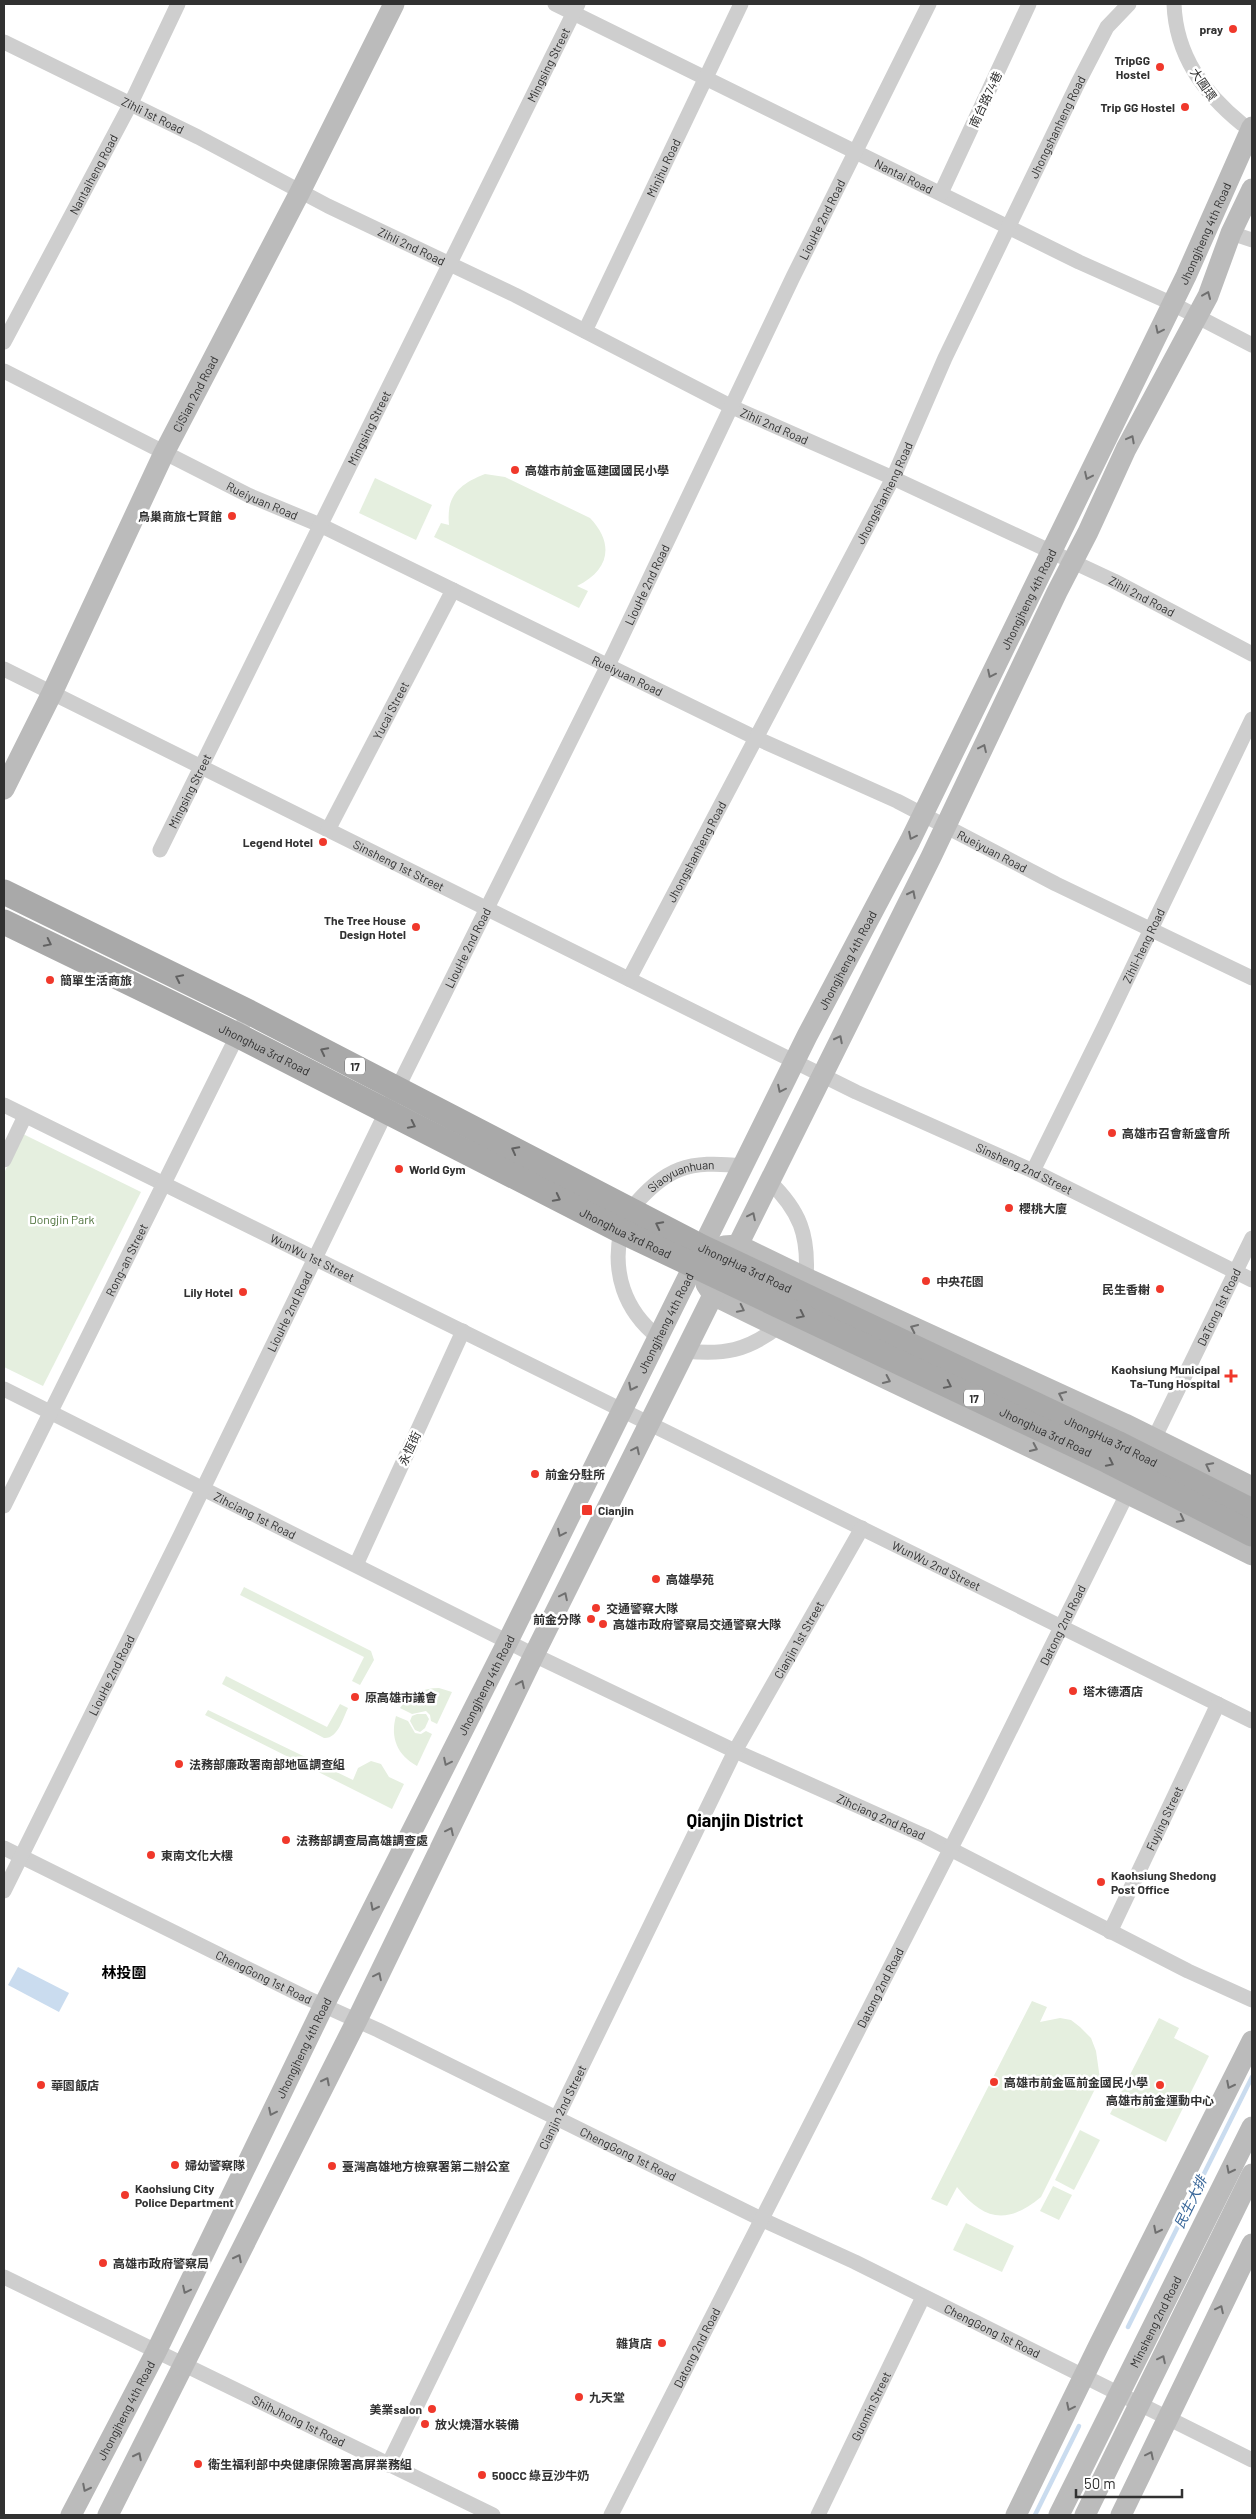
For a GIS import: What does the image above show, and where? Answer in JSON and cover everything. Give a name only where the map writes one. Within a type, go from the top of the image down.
[{"type":"main road","name":"Jhonghua 3rd Road","points":[[4,892],[249,1012],[398,1088],[625,1220]]},
{"type":"main road","name":"Jhonghua 3rd Road","points":[[4,922],[237,1035],[386,1112],[625,1220],[698,1256]]},
{"type":"main road","name":"JhongHua 3rd Road","points":[[698,1256],[1141,1466],[1252,1511]]},
{"type":"main road","name":"Jhonghua 3rd Road","points":[[1141,1466],[1252,1534]]},
{"type":"street","name":"Nantaiheng Road","points":[[4,342],[131,103],[178,4]]},
{"type":"street","name":"CiSian 2nd Road","points":[[4,789],[52,694],[164,453],[300,192],[394,4]]},
{"type":"street","name":"Nantai Road","points":[[555,4],[576,8],[704,77],[1079,262],[1173,304],[1252,345]]},
{"type":"street","name":"Minjhu Road","points":[[585,331],[704,77],[741,4]]},
{"type":"street","name":"LiouHe 2nd Road","points":[[4,1891],[314,1258],[608,666],[793,277],[929,4]]},
{"type":"street","name":"南台路74巷","points":[[940,193],[1029,4]]},
{"type":"street","name":"Jhongshanheng Road","points":[[630,979],[893,478],[945,358],[1007,226],[1108,27],[1129,4]]},
{"type":"street","name":"大圓環","points":[[1174,4],[1181,42],[1196,75],[1218,104],[1247,125]]},
{"type":"street","name":"Mingsing Street","points":[[160,850],[576,8]]},
{"type":"street","name":"Zihli 1st Road","points":[[4,42],[131,103],[300,192]]},
{"type":"street","name":"Jhongjheng 4th Road","points":[[72,2515],[156,2352],[324,2005],[508,1641],[621,1409],[795,1061],[923,814],[1173,304],[1247,125]]},
{"type":"street","name":"Jhongjheng 4th Road","points":[[108,2515],[357,2020],[534,1655],[821,1074],[946,826],[1126,449],[1208,296],[1231,232],[1252,189]]},
{"type":"street","name":"Zihli 2nd Road","points":[[300,192],[450,264],[732,406],[893,478],[1114,581],[1252,654]]},
{"type":"street","points":[[1231,232],[1252,240]]},
{"type":"street","name":"Rueiyuan Road","points":[[4,371],[248,495],[320,525],[756,738],[829,768],[1151,931],[1252,978]]},
{"type":"street","name":"Yucai Street","points":[[328,830],[453,590]]},
{"type":"street","name":"Sinsheng 1st Street","points":[[4,670],[795,1061]]},
{"type":"street","name":"Zihli-heng Road","points":[[1032,1171],[1151,931],[1252,719]]},
{"type":"street","name":"Rong-an Street","points":[[4,1506],[249,1012]]},
{"type":"street","name":"Sinsheng 2nd Street","points":[[795,1061],[1032,1171],[1252,1280]]},
{"type":"street","name":"WunWu 1st Street","points":[[4,1105],[621,1409]]},
{"type":"street","points":[[4,1160],[25,1116]]},
{"type":"street","name":"Siaoyuanhuan","points":[[625,1220],[650,1186],[678,1169],[710,1163],[743,1166]]},
{"type":"street","points":[[769,1181],[790,1202],[804,1233],[808,1253],[806,1278]]},
{"type":"street","points":[[625,1220],[618,1245],[618,1277],[630,1307],[658,1337]]},
{"type":"street","name":"DaTong 1st Road","points":[[1141,1466],[1252,1238]]},
{"type":"street","name":"JhongHua 3rd Road","points":[[698,1256],[726,1269],[806,1278],[1141,1466],[1252,1554]]},
{"type":"street","name":"JhongHua 3rd Road","points":[[726,1269],[778,1327],[1141,1466],[1252,1488]]},
{"type":"street","points":[[685,1351],[710,1354],[730,1352],[762,1340],[778,1327]]},
{"type":"street","name":"永恆街","points":[[356,1564],[463,1331]]},
{"type":"street","name":"Zihciang 1st Road","points":[[4,1389],[508,1641]]},
{"type":"street","name":"WunWu 2nd Street","points":[[621,1409],[1252,1721]]},
{"type":"street","name":"Datong 2nd Road","points":[[611,2515],[950,1850],[1141,1466]]},
{"type":"street","name":"Cianjin 1st Street","points":[[735,1751],[862,1528]]},
{"type":"street","name":"Zihciang 2nd Road","points":[[508,1641],[735,1751],[862,1806],[1188,1971],[1252,2000]]},
{"type":"street","name":"Fuying Street","points":[[1110,1932],[1218,1704]]},
{"type":"street","name":"Cianjin 2nd Street","points":[[388,2465],[735,1751]]},
{"type":"street","name":"ChengGong 1st Road","points":[[4,1848],[761,2219],[923,2296],[1252,2460]]},
{"type":"street","points":[[1016,2515],[1252,2041]]},
{"type":"street","name":"Minsheng 2nd Road","points":[[1059,2515],[1252,2127]]},
{"type":"street","name":"Minsheng 2nd Road","points":[[1085,2515],[1252,2174]]},
{"type":"street","points":[[1121,2515],[1252,2244]]},
{"type":"street","points":[[4,2277],[156,2352]]},
{"type":"street","name":"Guomin Street","points":[[818,2515],[923,2296]]},
{"type":"street","name":"ShihJhong 1st Road","points":[[156,2352],[185,2364],[493,2515]]},
{"type":"green space","points":[[485,474],[505,477],[590,518],[598,528],[603,537],[605,556],[602,565],[596,573],[577,586],[588,591],[579,608],[434,537],[441,523],[449,525],[452,498],[468,482]]},
{"type":"green space","points":[[375,478],[432,505],[416,540],[359,513]]},
{"type":"green space","name":"Dongjin Park","points":[[23,1134],[141,1192],[43,1386],[4,1367],[4,1173]]},
{"type":"green space","points":[[244,1587],[371,1651],[374,1660],[360,1685],[352,1681],[364,1657],[240,1595]]},
{"type":"green space","points":[[226,1676],[327,1727],[340,1704],[348,1708],[336,1732],[324,1738],[222,1684]]},
{"type":"green space","points":[[439,1688],[452,1692],[437,1724],[431,1721],[430,1715],[426,1711],[412,1714],[400,1708],[417,1693],[427,1689]]},
{"type":"green space","points":[[208,1710],[353,1780],[358,1768],[371,1761],[381,1764],[389,1777],[404,1784],[392,1809],[205,1715]]},
{"type":"green space","points":[[426,1714],[429,1719],[425,1728],[420,1732],[415,1730],[410,1721],[412,1716]]},
{"type":"green space","points":[[396,1716],[408,1721],[415,1733],[421,1734],[426,1731],[432,1734],[417,1766],[404,1756],[397,1745],[394,1731]]},
{"type":"green space","points":[[1032,2001],[1047,2007],[1040,2022],[1060,2018],[1071,2020],[1091,2038],[1096,2051],[1100,2079],[1041,2197],[1029,2206],[1007,2215],[996,2215],[977,2207],[957,2187],[947,2206],[931,2199]]},
{"type":"green space","name":"高雄市前金運動中心","points":[[1159,2018],[1179,2028],[1174,2038],[1209,2056],[1166,2142],[1110,2114]]},
{"type":"green space","points":[[1080,2130],[1100,2140],[1074,2190],[1055,2180]]},
{"type":"green space","points":[[1053,2186],[1072,2195],[1059,2220],[1040,2211]]},
{"type":"green space","points":[[966,2223],[1014,2246],[1002,2272],[953,2250]]},
{"type":"water","points":[[18,1967],[69,1993],[59,2012],[8,1985]]},
{"type":"waterway","name":"民生大排","points":[[1128,2327],[1252,2077]]},
{"type":"waterway","name":"民生大排","points":[[1035,2515],[1079,2426]]},
{"type":"place","name":"pray","points":[[1233,29]]},
{"type":"place","name":"TripGG Hostel","points":[[1160,67]]},
{"type":"place","name":"Trip GG Hostel","points":[[1185,107]]},
{"type":"place","name":"高雄市前金區建國國民小學","points":[[515,470]]},
{"type":"place","name":"鳥巢商旅七賢館","points":[[232,516]]},
{"type":"place","name":"Legend Hotel","points":[[323,842]]},
{"type":"place","name":"The Tree House Design Hotel","points":[[416,927]]},
{"type":"place","name":"簡單生活商旅","points":[[50,980]]},
{"type":"place","name":"高雄市召會新盛會所","points":[[1112,1133]]},
{"type":"place","name":"World Gym","points":[[399,1169]]},
{"type":"place","name":"櫻桃大廈","points":[[1009,1208]]},
{"type":"place","name":"中央花園","points":[[926,1281]]},
{"type":"place","name":"民生香榭","points":[[1160,1289]]},
{"type":"place","name":"Lily Hotel","points":[[243,1292]]},
{"type":"place","name":"Kaohsiung Municipal Ta-Tung Hospital","points":[[1231,1376]]},
{"type":"place","name":"前金分駐所","points":[[535,1474]]},
{"type":"place","name":"Cianjin","points":[[587,1510]]},
{"type":"place","name":"高雄學苑","points":[[656,1579]]},
{"type":"place","name":"交通警察大隊","points":[[596,1608]]},
{"type":"place","name":"前金分隊","points":[[591,1619]]},
{"type":"place","name":"高雄市政府警察局交通警察大隊","points":[[603,1624]]},
{"type":"place","name":"塔木德酒店","points":[[1073,1691]]},
{"type":"place","name":"原高雄市議會","points":[[355,1697]]},
{"type":"place","name":"法務部廉政署南部地區調查組","points":[[179,1764]]},
{"type":"place","name":"法務部調查局高雄調查處","points":[[286,1840]]},
{"type":"place","name":"東南文化大樓","points":[[151,1855]]},
{"type":"place","name":"Kaohsiung Shedong Post Office","points":[[1101,1882]]},
{"type":"place","name":"高雄市前金區前金國民小學","points":[[994,2082]]},
{"type":"place","name":"華園飯店","points":[[41,2085]]},
{"type":"place","name":"高雄市前金運動中心","points":[[1160,2085]]},
{"type":"place","name":"婦幼警察隊","points":[[175,2165]]},
{"type":"place","name":"臺灣高雄地方檢察署第二辦公室","points":[[332,2166]]},
{"type":"place","name":"Kaohsiung City Police Department","points":[[125,2195]]},
{"type":"place","name":"高雄市政府警察局","points":[[103,2263]]},
{"type":"place","name":"雜貨店","points":[[662,2343]]},
{"type":"place","name":"九天堂","points":[[579,2397]]},
{"type":"place","name":"美業salon","points":[[432,2409]]},
{"type":"place","name":"放火燒潛水裝備","points":[[425,2424]]},
{"type":"place","name":"衛生福利部中央健康保險署高屏業務組","points":[[198,2464]]},
{"type":"place","name":"500CC 綠豆沙牛奶","points":[[482,2475]]},
{"type":"district","name":"Qianjin District","points":[[745,1820]]},
{"type":"district","name":"林投圍","points":[[124,1972]]}]
